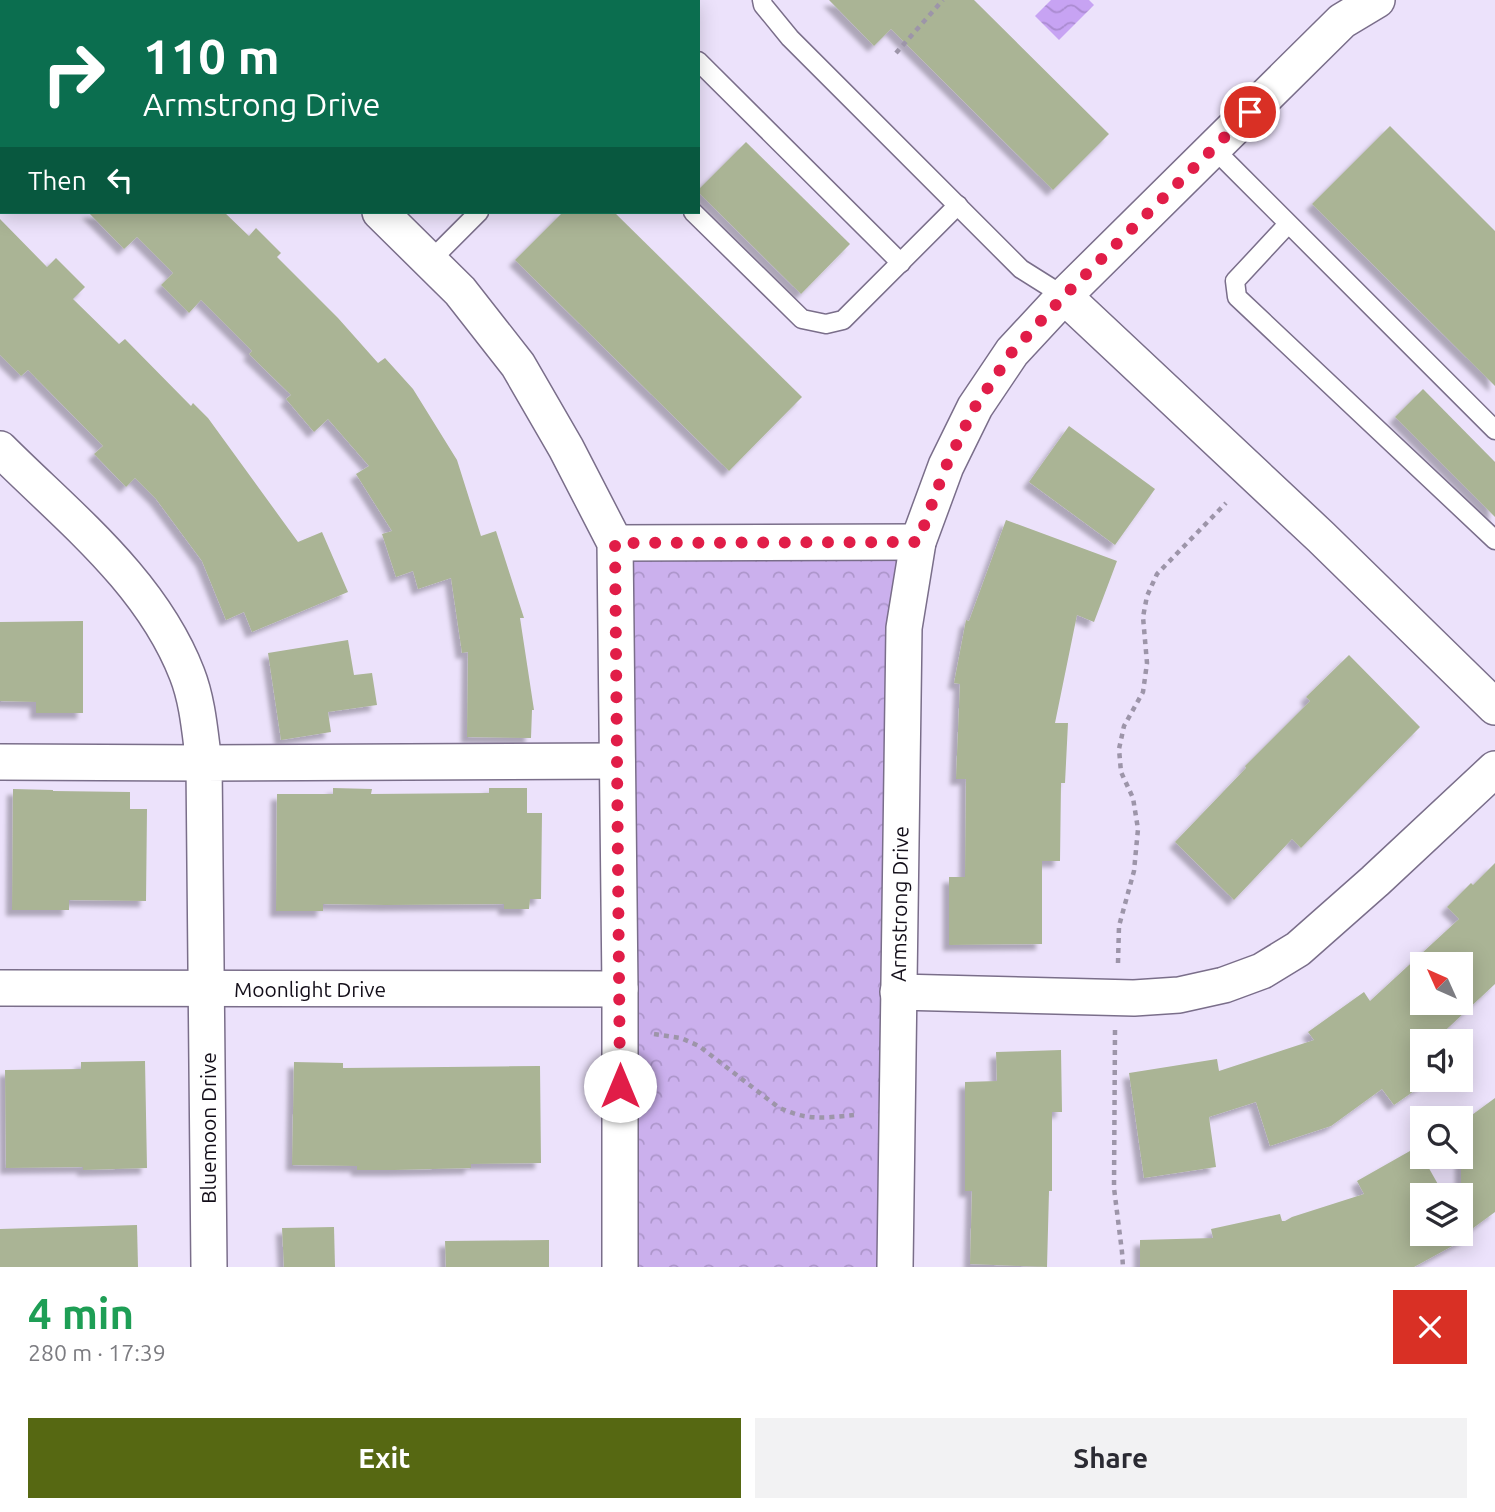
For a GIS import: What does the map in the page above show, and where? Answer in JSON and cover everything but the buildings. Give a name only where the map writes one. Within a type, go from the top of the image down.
[{"type":"street","name":"Armstrong Drive","points":[[895,1267],[904,628],[918,542],[946,466],[975,407],[1012,352],[1347,10],[1377,0]]},
{"type":"street","points":[[382,214],[460,291],[519,365],[615,543],[620,1267]]},
{"type":"street","points":[[1064,296],[1321,537],[1495,707]]},
{"type":"street","name":"Bluemoon Drive","points":[[0,449],[135,585],[156,613],[188,676],[204,763],[209,1267]]},
{"type":"street","points":[[615,543],[918,542]]},
{"type":"street","points":[[0,762],[617,761]]},
{"type":"street","points":[[898,992],[1134,998],[1179,995],[1224,985],[1262,971],[1298,948],[1375,881],[1495,769]]},
{"type":"street","name":"Moonlight Drive","points":[[0,988],[620,989]]},
{"type":"lane","points":[[762,0],[763,5],[790,37],[1021,268],[1064,296]]},
{"type":"lane","points":[[700,63],[901,262]]},
{"type":"lane","points":[[1213,149],[1495,430]]},
{"type":"lane","points":[[695,214],[802,319],[825,324],[843,320],[958,205]]},
{"type":"lane","points":[[430,261],[478,214]]},
{"type":"lane","points":[[1288,223],[1235,281],[1237,297],[1495,540]]},
{"type":"path","points":[[896,53],[943,0]]},
{"type":"path","points":[[1118,971],[1119,926],[1134,871],[1138,829],[1133,798],[1121,772],[1119,749],[1124,726],[1143,692],[1147,663],[1143,617],[1147,596],[1157,574],[1226,503]]},
{"type":"path","points":[[1115,1026],[1114,1188],[1123,1267]]},
{"type":"path","points":[[643,1032],[681,1038],[699,1046],[778,1107],[787,1111],[816,1119],[854,1115]]},
{"type":"green space","points":[[918,542],[895,1267],[620,1267],[615,543]]},
{"type":"water","points":[[1051,0],[1089,0],[1094,5],[1059,40],[1035,16]]},
{"type":"route","points":[[620,1086],[615,543],[918,542],[946,466],[965,427],[975,407],[1012,352],[1064,296],[1250,112]]}]
